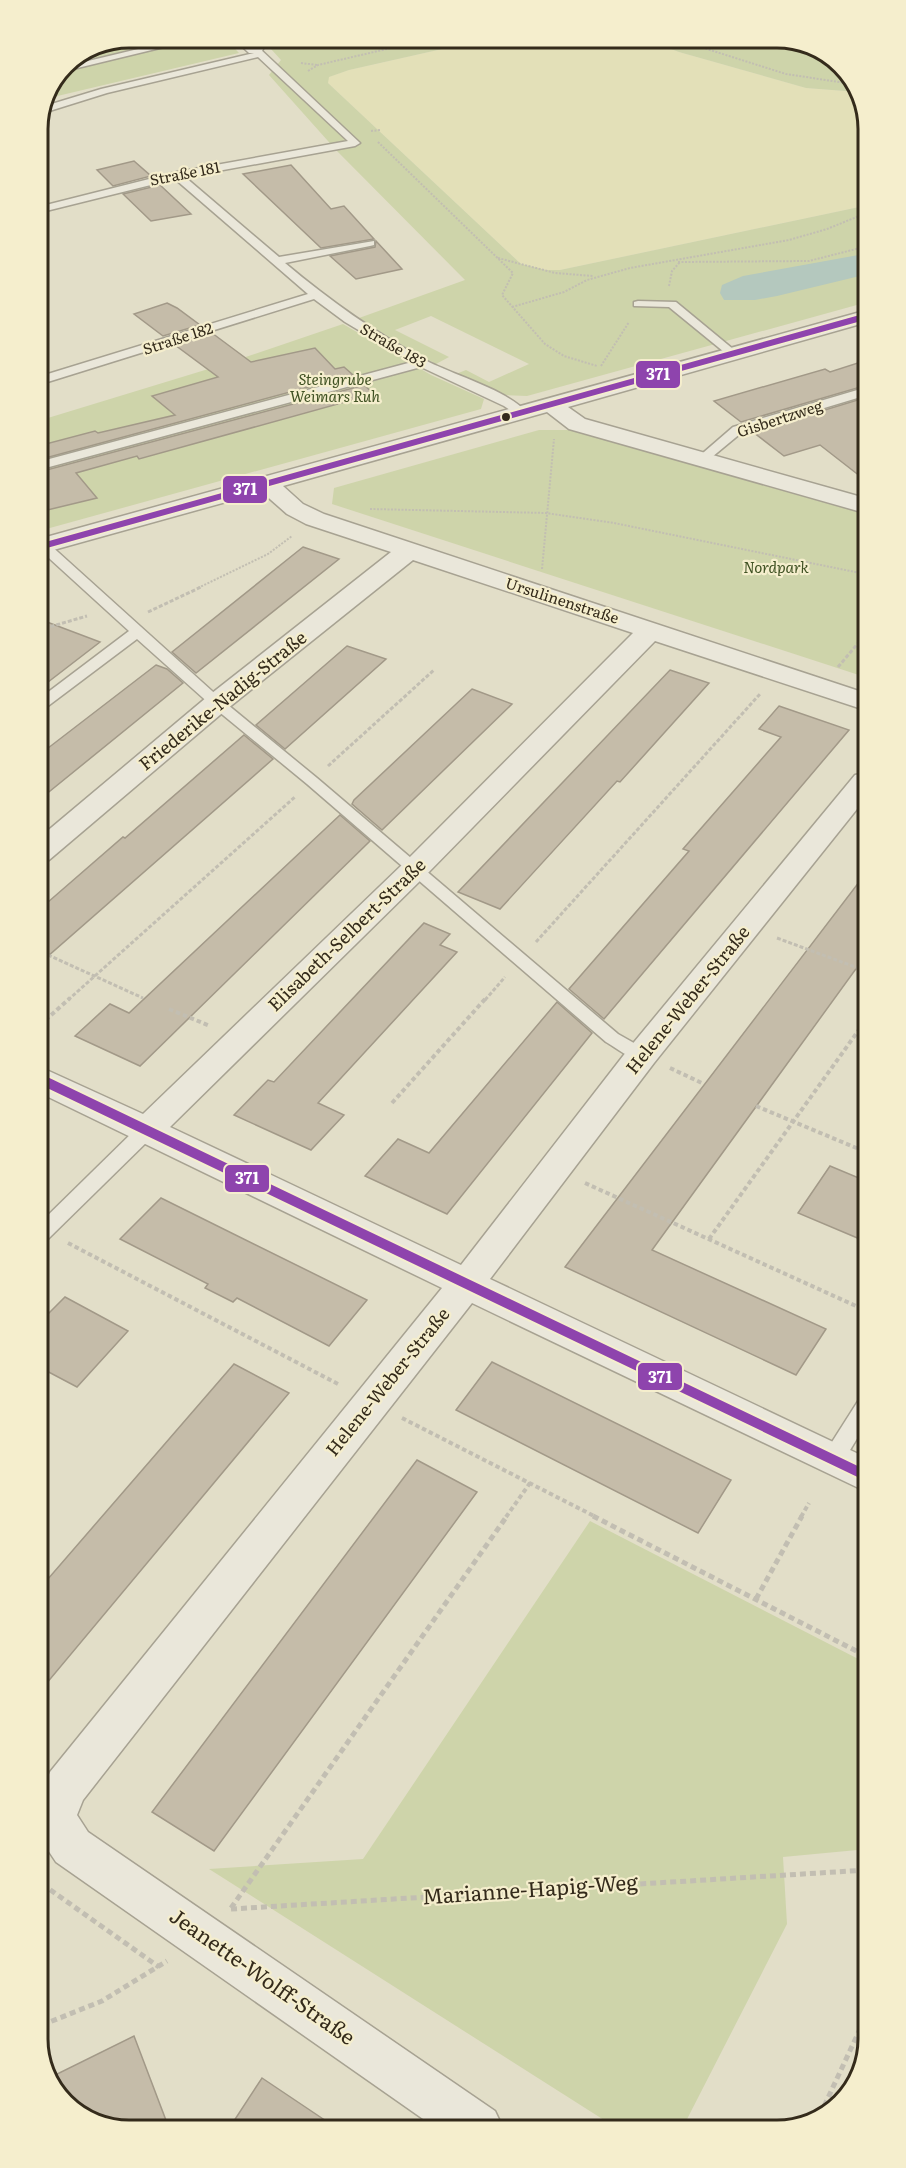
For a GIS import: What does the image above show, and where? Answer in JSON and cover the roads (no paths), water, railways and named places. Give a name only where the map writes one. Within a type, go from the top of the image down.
[{"type":"street","points":[[252,48],[257,52]]},
{"type":"street","points":[[48,545],[858,319]]},
{"type":"street","points":[[551,405],[577,424],[858,504]]},
{"type":"street","name":"Ursulinenstraße","points":[[267,484],[295,509],[306,515],[858,700]]},
{"type":"street","name":"Friederike-Nadig-Straße","points":[[48,845],[217,703],[408,551]]},
{"type":"street","name":"Elisabeth-Selbert-Straße","points":[[147,1130],[414,870],[651,630]]},
{"type":"street","name":"Helene-Weber-Straße","points":[[53,1819],[66,1787],[467,1283],[642,1055],[858,790]]},
{"type":"street","points":[[48,1083],[858,1472]]},
{"type":"street","name":"Jeanette-Wolff-Straße","points":[[53,1819],[72,1846],[216,1922],[453,2120]]},
{"type":"lane","points":[[79,66],[152,48]]},
{"type":"lane","points":[[51,108],[104,91],[257,52]]},
{"type":"lane","name":"Straße 181","points":[[48,207],[177,175],[355,143],[257,52]]},
{"type":"lane","name":"Straße 183","points":[[177,175],[316,296],[378,338],[422,363],[508,404],[521,413]]},
{"type":"lane","points":[[276,261],[370,243]]},
{"type":"lane","name":"Straße 182","points":[[48,378],[316,296]]},
{"type":"lane","points":[[638,304],[672,304],[733,354]]},
{"type":"lane","points":[[48,464],[422,363]]},
{"type":"lane","name":"Gisbertzweg","points":[[702,459],[737,430],[858,394]]},
{"type":"lane","points":[[48,553],[217,703],[312,781],[612,1038],[642,1055]]},
{"type":"lane","points":[[48,698],[132,627]]},
{"type":"lane","name":"Elisabeth-Selbert-Straße","points":[[48,1228],[147,1130]]},
{"type":"lane","points":[[833,1459],[858,1419]]},
{"type":"park label","name":"Steingrube Weimars Ruh","points":[[335,388]]},
{"type":"park label","name":"Nordpark","points":[[776,568]]}]
